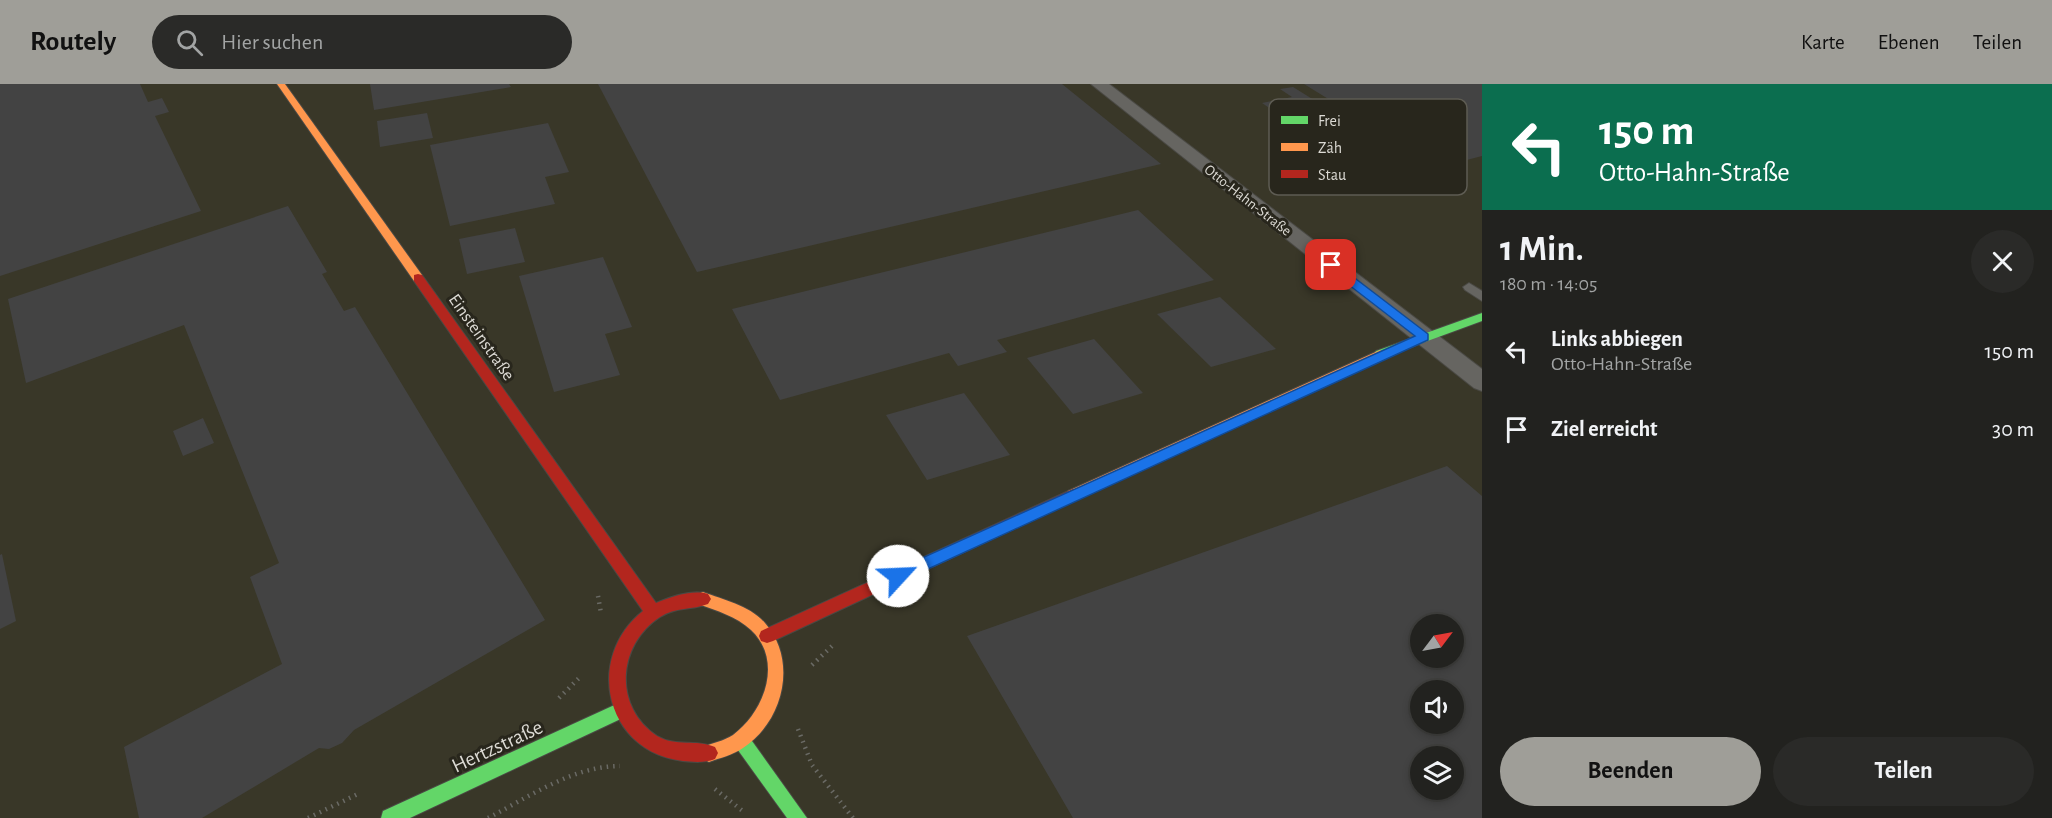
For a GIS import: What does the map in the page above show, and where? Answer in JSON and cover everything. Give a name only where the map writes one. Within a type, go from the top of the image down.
[{"type":"street","name":"Einsteinstraße","points":[[281,84],[653,612]]},
{"type":"street","name":"Otto-Hahn-Straße","points":[[1099,84],[1482,382]]},
{"type":"street","points":[[767,636],[1424,337],[1482,316]]},
{"type":"street","points":[[703,599],[728,604],[750,617],[767,636],[776,656],[777,680],[772,703],[760,724],[741,740],[715,752],[686,754],[677,752],[659,747],[636,732],[621,710],[615,688],[615,666],[623,645],[636,626],[653,612],[686,601],[703,599]]},
{"type":"street","name":"Hertzstraße","points":[[390,818],[621,710]]},
{"type":"street","points":[[741,740],[798,818]]},
{"type":"lane","points":[[1469,287],[1482,297]]},
{"type":"path","points":[[811,761],[853,818]]},
{"type":"path","points":[[488,818],[585,770]]},
{"type":"shaded area","points":[[0,84],[1482,84],[1482,818],[0,818]]},
{"type":"building","points":[[0,84],[140,84],[148,102],[162,98],[169,112],[155,116],[201,211],[0,276]]},
{"type":"building","points":[[370,84],[509,84],[511,87],[374,110]]},
{"type":"building","points":[[598,84],[1062,84],[1161,164],[697,272]]},
{"type":"building","points":[[1304,84],[1482,84],[1482,156],[1467,160],[1467,99],[1328,99]]},
{"type":"building","points":[[1293,87],[1312,99],[1282,99],[1292,97],[1280,89]]},
{"type":"building","points":[[427,113],[433,138],[380,147],[377,121]]},
{"type":"building","points":[[548,123],[569,172],[545,177],[555,204],[450,226],[430,145]]},
{"type":"building","points":[[288,206],[327,272],[322,274],[344,311],[355,307],[545,620],[354,730],[342,743],[329,749],[319,748],[202,818],[139,818],[124,747],[282,664],[250,577],[279,563],[184,325],[26,383],[8,299]]},
{"type":"building","points":[[1138,210],[1214,280],[997,340],[1007,352],[958,366],[949,353],[780,400],[732,309]]},
{"type":"building","points":[[515,228],[525,262],[467,274],[459,239]]},
{"type":"building","points":[[603,257],[632,327],[605,334],[620,375],[554,392],[519,276]]},
{"type":"building","points":[[1220,297],[1276,349],[1211,367],[1157,314]]},
{"type":"building","points":[[1094,339],[1143,393],[1073,414],[1027,358]]},
{"type":"building","points":[[964,393],[1010,455],[927,480],[886,415]]},
{"type":"building","points":[[203,418],[214,443],[183,456],[173,431]]},
{"type":"building","points":[[1447,466],[1482,496],[1482,818],[1073,818],[967,636]]},
{"type":"building","points":[[2,554],[16,621],[0,629],[0,555]]},
{"type":"traffic: fast","points":[[1380,354],[1482,317]]},
{"type":"traffic: fast","points":[[390,818],[621,710]]},
{"type":"traffic: fast","points":[[741,740],[798,818]]},
{"type":"traffic: slow","points":[[281,84],[418,278]]},
{"type":"traffic: slow","points":[[1073,495],[1380,354]]},
{"type":"traffic: slow","points":[[703,599],[742,614],[758,626],[769,641],[775,659],[776,677],[765,712],[754,728],[736,743],[709,753]]},
{"type":"traffic: jam","points":[[418,278],[653,612]]},
{"type":"traffic: jam","points":[[767,636],[1073,495]]},
{"type":"traffic: jam","points":[[703,599],[666,606],[639,624],[627,640],[620,657],[617,676],[618,695],[624,713],[635,729],[658,746],[672,750],[709,753]]},
{"type":"route","points":[[898,576],[1400,345],[1424,337],[1331,265]]}]
